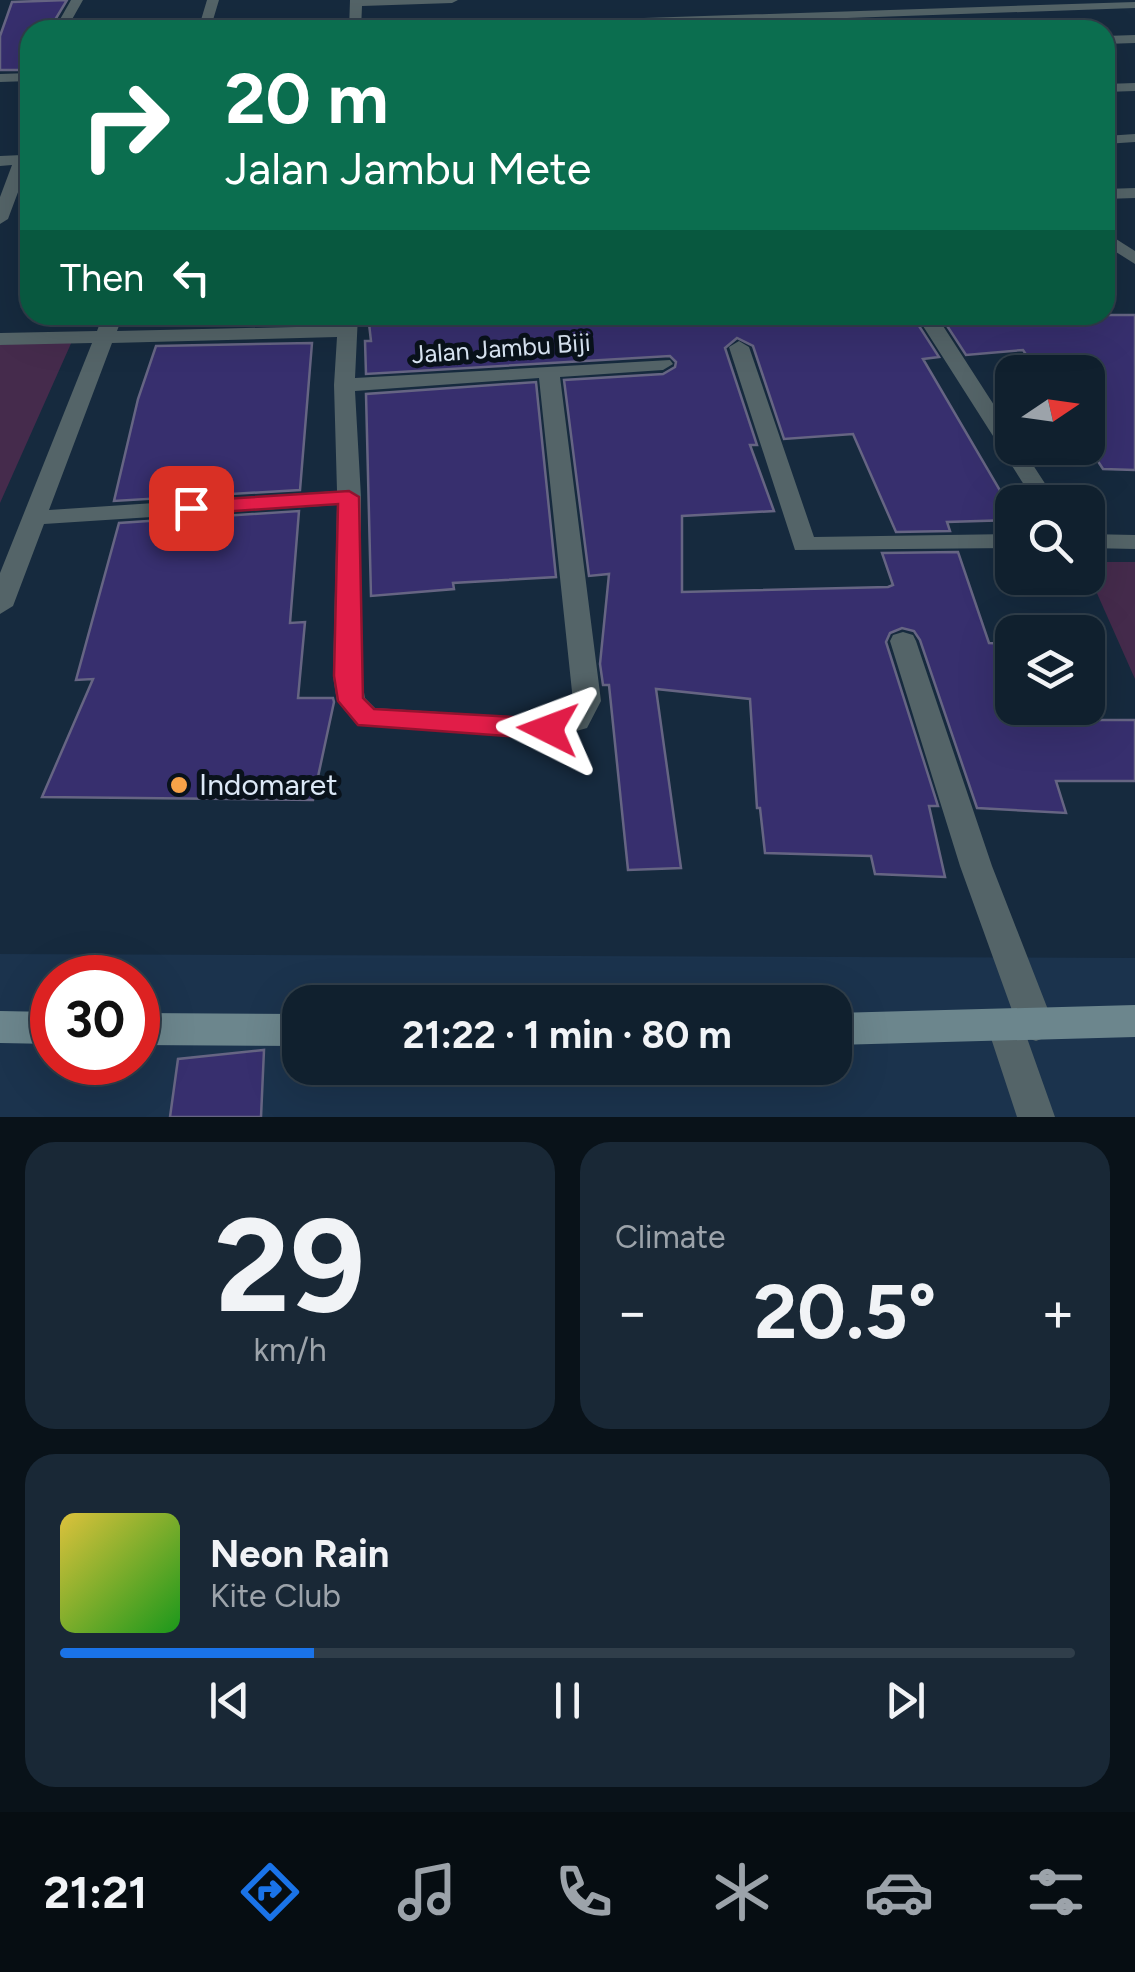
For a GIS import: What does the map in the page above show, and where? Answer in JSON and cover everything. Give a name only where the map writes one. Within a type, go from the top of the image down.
[{"type":"main road","points":[[852,1028],[1135,1020]]},
{"type":"main road","points":[[0,1028],[30,1028]]},
{"type":"main road","points":[[160,1029],[282,1030]]},
{"type":"street","points":[[356,2],[452,0]]},
{"type":"street","points":[[857,0],[878,20]]},
{"type":"street","points":[[1109,3],[1135,20]]},
{"type":"street","points":[[653,20],[1135,5]]},
{"type":"street","points":[[0,220],[20,165]]},
{"type":"street","points":[[0,339],[110,325],[159,338],[323,325]]},
{"type":"street","points":[[0,606],[110,325]]},
{"type":"street","points":[[348,325],[344,385],[349,497],[347,676],[350,701],[367,718],[548,729],[577,721],[588,702],[549,374]]},
{"type":"street","points":[[932,325],[1035,485]]},
{"type":"street","points":[[739,347],[804,545],[995,541]]},
{"type":"street","name":"Jalan Jambu Biji","points":[[344,385],[662,364]]},
{"type":"street","points":[[33,518],[349,497]]},
{"type":"street","points":[[1105,541],[1135,542]]},
{"type":"street","points":[[902,641],[976,866],[1020,1026],[1036,1117]]},
{"type":"shaded area","points":[[73,339],[0,503],[0,345]]},
{"type":"shaded area","points":[[1105,562],[1135,562],[1135,679],[1098,595],[1105,595]]},
{"type":"shaded area","points":[[0,954],[1135,958],[1135,1117],[0,1117]]},
{"type":"building","points":[[67,0],[55,20],[20,20],[20,70],[0,70],[0,36],[12,2]]},
{"type":"building","points":[[1115,315],[1135,315],[1135,470],[1103,469],[1100,465],[1105,465],[1105,355],[1026,355],[1023,350],[966,355],[946,325],[1115,325]]},
{"type":"building","points":[[369,325],[918,325],[939,357],[923,359],[997,485],[995,521],[947,522],[950,531],[896,532],[853,434],[784,439],[753,346],[737,338],[725,348],[757,445],[750,445],[774,511],[682,516],[682,592],[888,587],[893,585],[882,553],[958,552],[989,643],[995,643],[995,725],[1105,725],[1105,720],[1135,720],[1135,781],[1056,781],[1066,813],[977,808],[920,640],[914,631],[902,628],[890,633],[886,642],[938,806],[929,806],[945,877],[875,874],[871,856],[765,853],[757,808],[750,699],[656,689],[681,868],[628,870],[609,685],[603,685],[600,664],[609,574],[589,576],[564,380],[663,374],[676,362],[670,356],[366,374],[365,341],[371,341]]},
{"type":"building","points":[[312,343],[300,490],[114,501],[138,399],[156,346]]},
{"type":"building","points":[[536,382],[556,577],[453,583],[454,589],[371,596],[366,394]]},
{"type":"building","points":[[299,511],[290,623],[305,622],[298,698],[333,698],[334,702],[313,800],[42,797],[93,679],[76,680],[119,523]]},
{"type":"building","points":[[264,1050],[261,1117],[170,1117],[178,1059]]},
{"type":"place","name":"Indomaret","points":[[179,785]]},
{"type":"route","points":[[191,508],[349,497],[350,701],[367,718],[548,729]]}]
